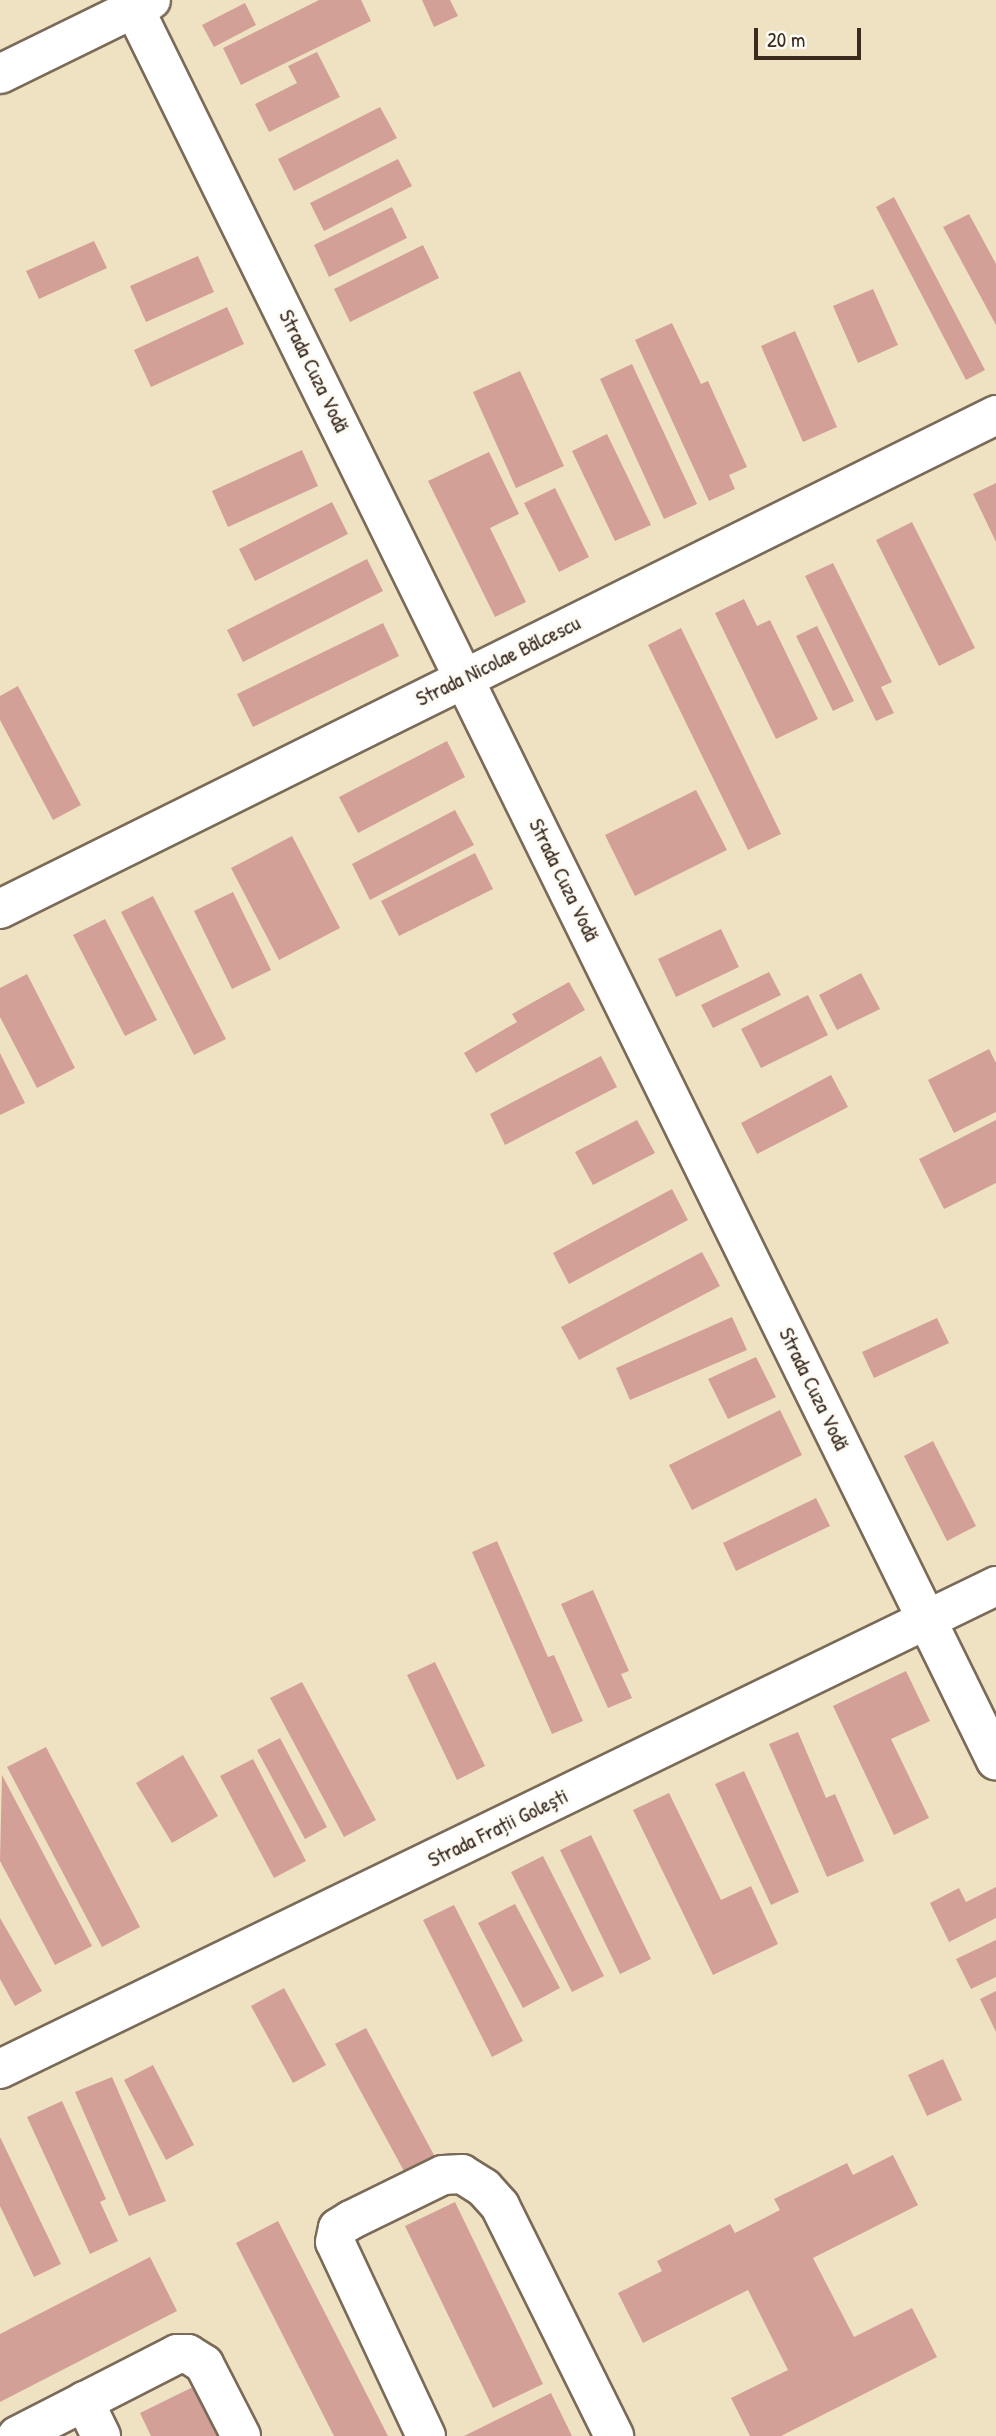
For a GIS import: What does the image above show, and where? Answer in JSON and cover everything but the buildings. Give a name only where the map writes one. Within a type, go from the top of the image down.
[{"type":"street","points":[[0,74],[138,3]]},
{"type":"street","name":"Strada Cuza Vodă","points":[[138,3],[996,1761]]},
{"type":"street","name":"Strada Nicolae Bălcescu","points":[[0,909],[996,415]]},
{"type":"street","name":"Strada Frații Golești","points":[[0,2069],[996,1586]]},
{"type":"street","points":[[426,2436],[335,2242],[338,2228],[351,2220],[443,2175],[462,2174],[484,2188],[500,2206],[614,2436]]},
{"type":"street","points":[[17,2436],[177,2354],[188,2354],[204,2364],[241,2436]]},
{"type":"street","points":[[84,2402],[101,2436]]}]
